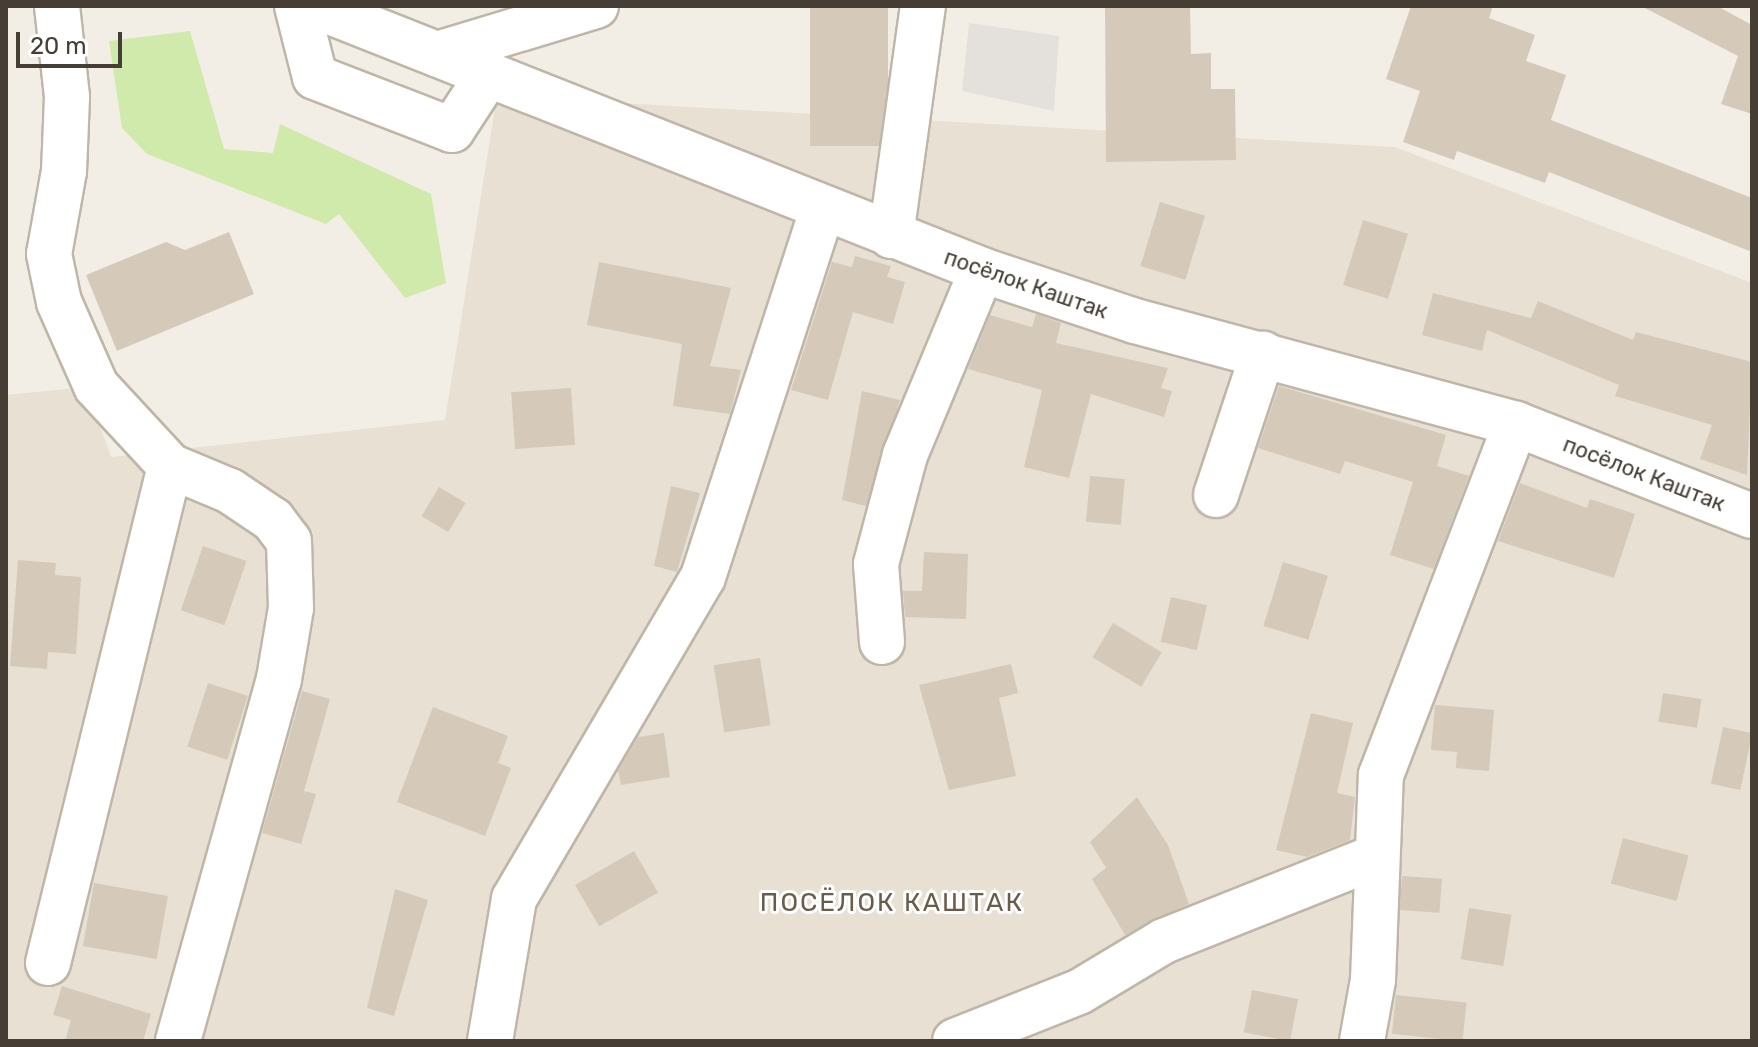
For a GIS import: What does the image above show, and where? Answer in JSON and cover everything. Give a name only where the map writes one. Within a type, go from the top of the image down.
[{"type":"street","points":[[57,6],[67,112],[49,254],[59,302],[96,386],[170,466],[230,491],[273,520],[289,541],[291,608],[279,679],[178,1041]]},
{"type":"street","points":[[297,6],[315,77],[452,130],[488,75]]},
{"type":"street","name":"посёлок Каштак","points":[[315,6],[822,211],[982,270],[1263,354],[1516,424],[1752,516]]},
{"type":"street","points":[[437,54],[596,6]]},
{"type":"street","points":[[891,236],[923,6]]},
{"type":"street","points":[[490,1041],[514,899],[703,577],[822,211]]},
{"type":"street","points":[[882,642],[876,564],[905,455],[982,270]]},
{"type":"street","points":[[1216,495],[1263,354]]},
{"type":"street","points":[[1362,1041],[1373,980],[1373,858],[1381,775],[1516,424]]},
{"type":"street","points":[[48,963],[170,466]]},
{"type":"street","points":[[955,1041],[1079,992],[1164,941],[1373,858]]},
{"type":"shaded area","points":[[969,23],[1059,36],[1054,111],[962,91]]},
{"type":"shaded area","points":[[497,96],[1395,147],[1752,283],[1752,1041],[6,1041],[6,395],[86,387],[111,457],[445,420]]},
{"type":"green space","points":[[190,31],[224,149],[273,153],[280,124],[431,194],[446,283],[405,298],[339,214],[326,224],[147,154],[122,128],[109,41]]},
{"type":"building","points":[[810,6],[888,6],[888,146],[810,146]]},
{"type":"building","points":[[1105,6],[1190,6],[1191,54],[1211,53],[1211,89],[1235,89],[1236,160],[1106,162]]},
{"type":"building","points":[[1411,6],[1493,6],[1489,18],[1535,35],[1526,61],[1566,75],[1551,120],[1752,198],[1752,252],[1549,172],[1545,183],[1457,151],[1454,160],[1403,142],[1420,91],[1386,79]]},
{"type":"building","points":[[1641,6],[1717,6],[1752,25],[1752,114],[1721,104],[1738,56]]},
{"type":"building","points":[[1160,202],[1205,216],[1185,280],[1140,266]]},
{"type":"building","points":[[1363,220],[1408,234],[1388,299],[1343,285]]},
{"type":"building","points":[[229,232],[254,294],[117,351],[86,275],[166,242],[185,250]]},
{"type":"building","points":[[855,256],[891,266],[887,277],[905,282],[893,324],[853,312],[828,400],[791,390],[832,262],[852,267]]},
{"type":"building","points":[[599,262],[731,288],[710,366],[741,370],[730,414],[673,406],[682,344],[587,325]]},
{"type":"building","points":[[1433,293],[1531,318],[1538,301],[1633,340],[1636,332],[1752,362],[1747,475],[1700,459],[1712,425],[1615,396],[1619,385],[1487,330],[1482,351],[1422,335]]},
{"type":"building","points":[[1036,314],[1061,323],[1056,343],[1168,368],[1161,388],[1172,391],[1164,417],[1091,394],[1069,478],[1024,467],[1042,390],[968,369],[990,315],[1032,327]]},
{"type":"building","points":[[1279,386],[1446,435],[1437,466],[1469,476],[1434,569],[1390,555],[1413,482],[1345,461],[1340,474],[1258,448]]},
{"type":"building","points":[[571,388],[575,445],[515,449],[511,392]]},
{"type":"building","points":[[862,391],[900,400],[866,506],[842,500]]},
{"type":"building","points":[[1090,476],[1125,479],[1121,525],[1086,522]]},
{"type":"building","points":[[1520,483],[1587,508],[1590,499],[1635,514],[1614,578],[1498,541]]},
{"type":"building","points":[[671,486],[700,493],[677,572],[654,566]]},
{"type":"building","points":[[439,487],[466,503],[448,532],[421,516]]},
{"type":"building","points":[[203,546],[246,561],[224,625],[181,610]]},
{"type":"building","points":[[924,552],[968,554],[966,619],[905,617],[903,591],[922,591]]},
{"type":"building","points":[[18,560],[56,563],[55,575],[81,577],[76,654],[48,652],[47,669],[10,666]]},
{"type":"building","points":[[1283,562],[1328,576],[1308,640],[1263,626]]},
{"type":"building","points":[[1171,597],[1207,605],[1197,650],[1161,642]]},
{"type":"building","points":[[1113,623],[1162,652],[1141,687],[1092,657]]},
{"type":"building","points":[[760,658],[771,725],[724,733],[714,665]]},
{"type":"building","points":[[1011,664],[1018,693],[999,698],[1016,776],[949,790],[919,685]]},
{"type":"building","points":[[208,683],[248,696],[227,760],[187,747]]},
{"type":"building","points":[[302,691],[330,699],[304,791],[316,794],[301,844],[262,833]]},
{"type":"building","points":[[1663,693],[1702,699],[1697,728],[1658,722]]},
{"type":"building","points":[[1435,705],[1494,710],[1489,771],[1456,768],[1457,752],[1431,750]]},
{"type":"building","points":[[433,707],[508,736],[498,763],[511,768],[485,836],[397,802]]},
{"type":"building","points":[[1311,713],[1353,723],[1337,793],[1355,797],[1350,840],[1307,857],[1276,850]]},
{"type":"building","points":[[1723,727],[1752,733],[1740,790],[1711,784]]},
{"type":"building","points":[[664,733],[670,777],[621,785],[618,771],[638,737]]},
{"type":"building","points":[[1137,797],[1168,845],[1189,904],[1125,935],[1092,879],[1106,868],[1090,842]]},
{"type":"building","points":[[1623,838],[1689,856],[1677,901],[1611,883]]},
{"type":"building","points":[[634,851],[658,893],[599,927],[575,885]]},
{"type":"building","points":[[1402,876],[1442,879],[1440,913],[1400,910]]},
{"type":"building","points":[[94,883],[168,896],[157,959],[83,946]]},
{"type":"building","points":[[395,889],[428,900],[394,1016],[367,1008]]},
{"type":"building","points":[[1469,908],[1511,915],[1503,966],[1461,959]]},
{"type":"building","points":[[62,986],[151,1014],[143,1041],[65,1041],[71,1020],[53,1015]]},
{"type":"building","points":[[1252,990],[1298,999],[1290,1041],[1244,1032]]},
{"type":"building","points":[[1396,995],[1467,1002],[1463,1041],[1392,1034]]},
{"type":"district","name":"ПОСЁЛОК КАШТАК","points":[[892,903]]}]
